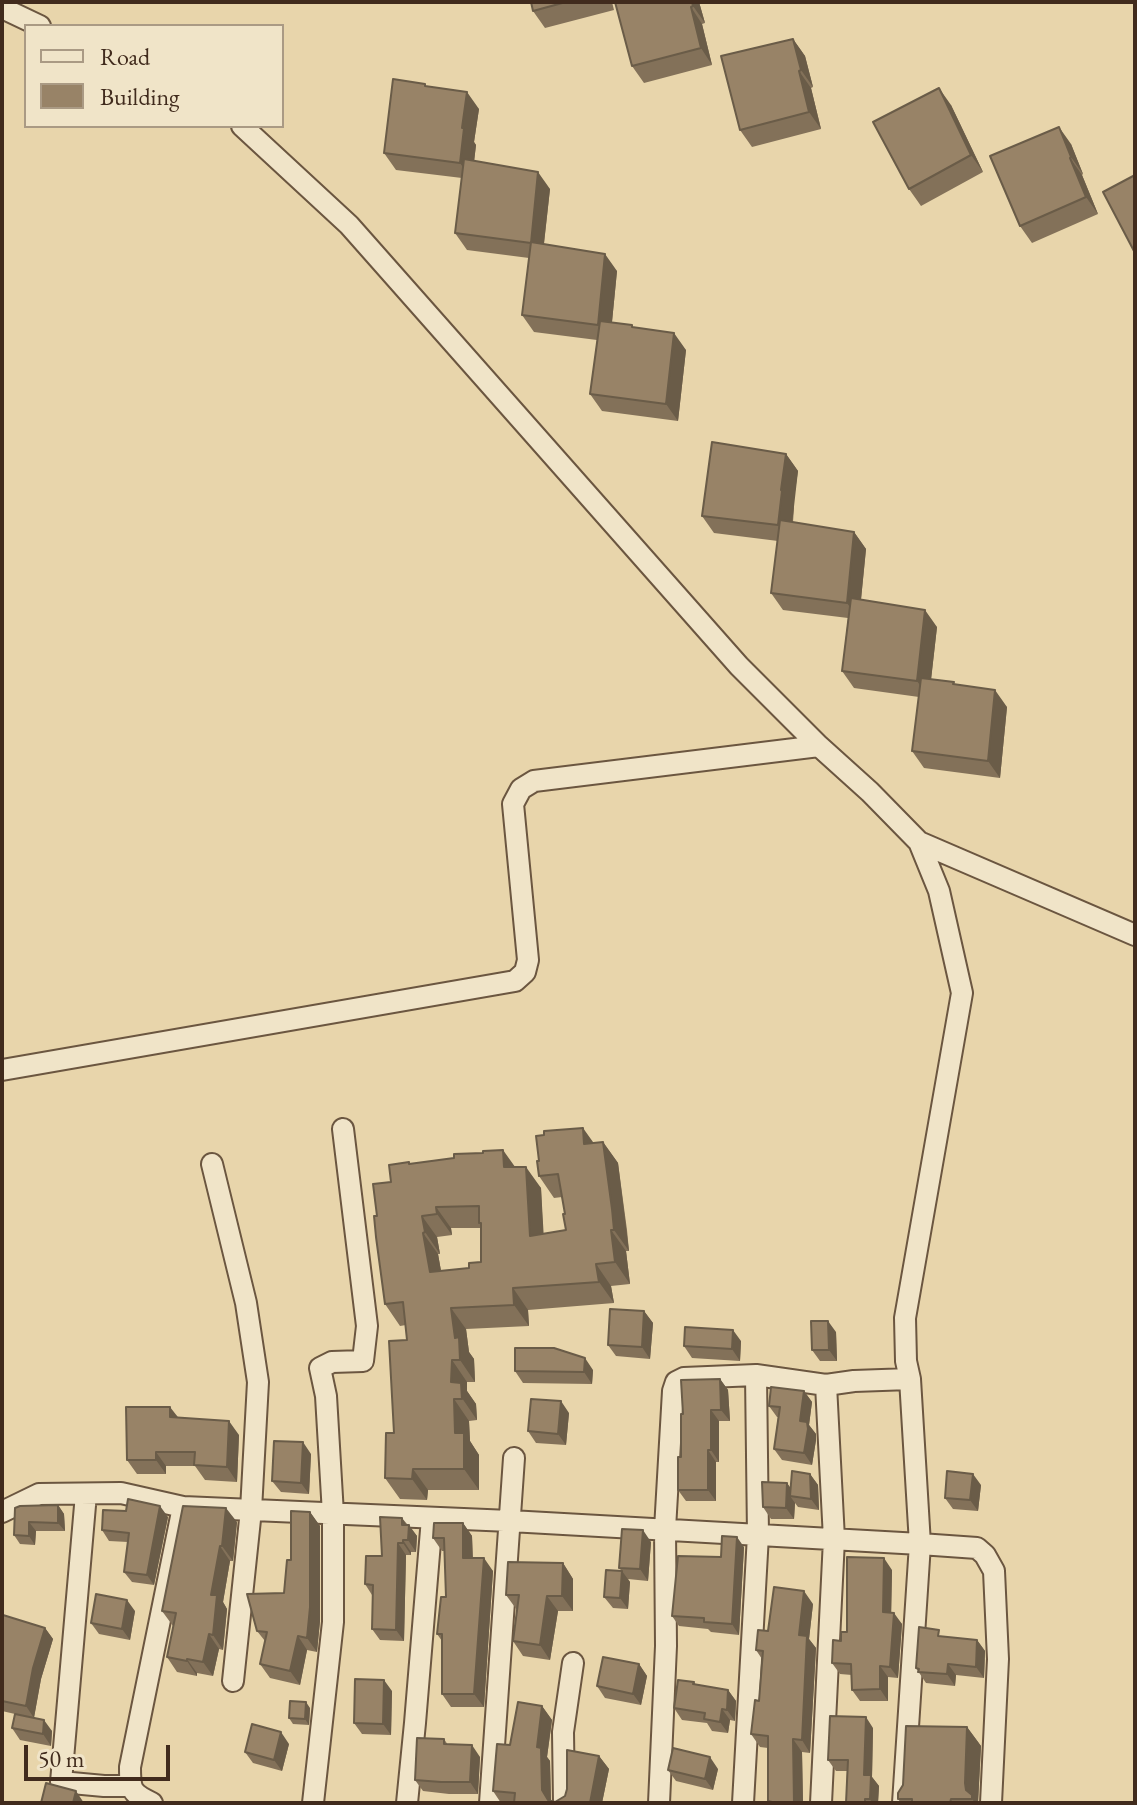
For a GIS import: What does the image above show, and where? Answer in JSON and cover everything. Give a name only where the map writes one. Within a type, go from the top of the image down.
[{"type":"street","points":[[2,8],[36,24]]},
{"type":"street","points":[[244,128],[349,225],[739,666],[919,842],[939,891],[962,993],[905,1318],[920,1544],[903,1803]]},
{"type":"street","points":[[2,1070],[515,981],[525,972],[528,960],[513,804],[521,789],[534,781],[819,746]]},
{"type":"street","points":[[919,842],[1135,935]]},
{"type":"street","points":[[313,1803],[333,1622],[333,1514],[326,1396],[320,1368],[332,1362],[363,1361],[367,1326],[343,1129]]},
{"type":"street","points":[[212,1164],[246,1303],[258,1382],[251,1510],[233,1681]]},
{"type":"street","points":[[659,1803],[666,1646],[665,1529],[676,1382],[684,1378],[756,1375],[826,1385],[910,1379]]},
{"type":"street","points":[[743,1803],[758,1535],[756,1375]]},
{"type":"street","points":[[821,1803],[834,1539],[826,1385]]},
{"type":"street","points":[[490,1803],[514,1458]]},
{"type":"street","points":[[2,1512],[39,1494],[121,1493],[183,1507],[665,1529],[977,1548],[994,1571],[998,1659],[991,1803]]},
{"type":"street","points":[[86,1494],[61,1782],[130,1786]]},
{"type":"street","points":[[152,1803],[136,1795],[130,1786],[130,1767],[183,1507]]},
{"type":"street","points":[[407,1803],[432,1518]]},
{"type":"street","points":[[564,1803],[563,1732],[573,1663]]},
{"type":"building","points":[[531,2],[566,2],[533,11]]},
{"type":"building","points":[[615,2],[692,2],[701,48],[632,66]]},
{"type":"building","points":[[793,39],[809,112],[740,130],[721,56]]},
{"type":"building","points":[[393,79],[467,92],[460,163],[384,153]]},
{"type":"building","points":[[939,88],[971,155],[909,189],[873,122]]},
{"type":"building","points":[[1059,127],[1086,197],[1020,226],[990,156]]},
{"type":"building","points":[[464,159],[538,172],[531,243],[455,233]]},
{"type":"building","points":[[1135,175],[1135,253],[1103,192]]},
{"type":"building","points":[[531,242],[605,254],[598,325],[522,315]]},
{"type":"building","points":[[600,321],[674,333],[666,404],[590,394]]},
{"type":"building","points":[[712,442],[786,454],[778,525],[702,516]]},
{"type":"building","points":[[780,520],[854,532],[847,603],[771,593]]},
{"type":"building","points":[[851,598],[925,610],[917,681],[842,671]]},
{"type":"building","points":[[921,678],[995,690],[988,761],[912,751]]},
{"type":"building","points":[[583,1128],[584,1144],[603,1142],[615,1262],[596,1264],[599,1282],[513,1288],[514,1305],[451,1308],[455,1338],[459,1337],[460,1360],[452,1360],[451,1382],[461,1383],[462,1399],[454,1399],[455,1433],[464,1433],[464,1469],[413,1469],[412,1479],[385,1478],[386,1433],[394,1433],[389,1341],[407,1340],[403,1302],[385,1304],[373,1184],[391,1182],[389,1165],[454,1158],[454,1154],[503,1150],[504,1167],[526,1167],[530,1236],[566,1230],[558,1174],[539,1176],[536,1136],[544,1135],[544,1131]],"holes":[[[479,1206],[481,1262],[469,1263],[469,1268],[430,1272],[422,1216],[437,1214],[436,1207]]]},
{"type":"building","points":[[610,1309],[644,1311],[642,1347],[608,1345]]},
{"type":"building","points":[[811,1321],[828,1321],[829,1350],[812,1350]]},
{"type":"building","points":[[685,1327],[733,1330],[732,1349],[684,1346]]},
{"type":"building","points":[[515,1348],[554,1348],[585,1358],[584,1372],[515,1371]]},
{"type":"building","points":[[720,1379],[721,1410],[711,1410],[708,1490],[678,1490],[683,1414],[681,1380]]},
{"type":"building","points":[[771,1387],[804,1391],[800,1421],[807,1422],[808,1429],[804,1453],[774,1449],[780,1407],[769,1406]]},
{"type":"building","points":[[531,1399],[561,1401],[558,1434],[528,1431]]},
{"type":"building","points":[[126,1407],[170,1407],[170,1417],[229,1421],[227,1467],[194,1465],[195,1452],[156,1452],[156,1460],[127,1460]]},
{"type":"building","points":[[274,1441],[303,1442],[301,1483],[272,1481]]},
{"type":"building","points":[[792,1471],[810,1474],[811,1499],[790,1496]]},
{"type":"building","points":[[947,1471],[973,1474],[970,1500],[945,1498]]},
{"type":"building","points":[[762,1482],[787,1483],[786,1508],[763,1507]]},
{"type":"building","points":[[128,1499],[160,1506],[147,1575],[124,1572],[129,1533],[102,1530],[103,1510],[126,1511]]},
{"type":"building","points":[[58,1505],[58,1523],[29,1522],[29,1536],[14,1535],[15,1508]]},
{"type":"building","points":[[183,1506],[226,1508],[222,1546],[211,1595],[217,1595],[213,1635],[209,1634],[203,1662],[167,1657],[176,1613],[162,1611]]},
{"type":"building","points":[[291,1511],[310,1512],[310,1607],[307,1638],[298,1636],[290,1671],[260,1664],[267,1632],[257,1631],[247,1594],[284,1593],[287,1560],[291,1560]]},
{"type":"building","points":[[380,1517],[402,1518],[402,1525],[409,1525],[408,1540],[398,1543],[396,1630],[372,1629],[373,1585],[365,1584],[366,1556],[382,1556]]},
{"type":"building","points":[[434,1523],[463,1523],[463,1558],[484,1558],[474,1694],[442,1694],[442,1634],[437,1634],[441,1597],[446,1597],[444,1538],[433,1538]]},
{"type":"building","points":[[622,1529],[643,1530],[640,1569],[619,1568]]},
{"type":"building","points":[[722,1536],[737,1537],[732,1624],[672,1616],[678,1556],[721,1557]]},
{"type":"building","points":[[847,1557],[884,1558],[883,1612],[894,1613],[890,1667],[880,1666],[880,1689],[852,1690],[851,1664],[832,1663],[833,1640],[841,1641],[841,1632],[847,1632]]},
{"type":"building","points":[[508,1562],[563,1563],[562,1596],[547,1596],[540,1645],[513,1641],[519,1595],[506,1595]]},
{"type":"building","points":[[606,1570],[622,1571],[620,1598],[604,1597]]},
{"type":"building","points":[[774,1587],[804,1591],[799,1635],[807,1636],[802,1740],[793,1739],[794,1803],[768,1801],[768,1736],[751,1734],[755,1700],[759,1701],[763,1651],[756,1650],[758,1630],[768,1631]]},
{"type":"building","points":[[96,1594],[127,1600],[122,1629],[91,1623]]},
{"type":"building","points":[[3,1615],[45,1628],[26,1706],[2,1701]]},
{"type":"building","points":[[919,1627],[939,1630],[938,1636],[977,1640],[976,1667],[948,1664],[947,1674],[918,1672]]},
{"type":"building","points":[[603,1657],[639,1664],[633,1694],[597,1686]]},
{"type":"building","points":[[355,1679],[384,1680],[383,1724],[354,1723]]},
{"type":"building","points":[[678,1680],[728,1690],[727,1710],[722,1709],[720,1722],[704,1719],[705,1713],[674,1708]]},
{"type":"building","points":[[290,1701],[306,1702],[305,1719],[289,1718]]},
{"type":"building","points":[[518,1702],[542,1706],[537,1747],[541,1748],[542,1790],[548,1800],[555,1802],[565,1796],[567,1750],[599,1756],[590,1803],[514,1803],[515,1793],[493,1791],[497,1744],[510,1745]]},
{"type":"building","points":[[15,1714],[44,1720],[43,1734],[12,1728]]},
{"type":"building","points":[[830,1716],[866,1717],[864,1775],[871,1775],[870,1799],[865,1799],[865,1803],[846,1803],[848,1760],[828,1760]]},
{"type":"building","points":[[252,1724],[281,1732],[274,1760],[245,1752]]},
{"type":"building","points":[[906,1726],[967,1727],[965,1783],[972,1799],[951,1799],[950,1803],[912,1803],[912,1799],[898,1799],[903,1785]]},
{"type":"building","points":[[417,1738],[444,1739],[444,1744],[472,1745],[470,1782],[415,1780]]},
{"type":"building","points":[[673,1748],[710,1757],[705,1779],[668,1770]]},
{"type":"building","points":[[46,1783],[76,1791],[73,1803],[41,1803]]}]
